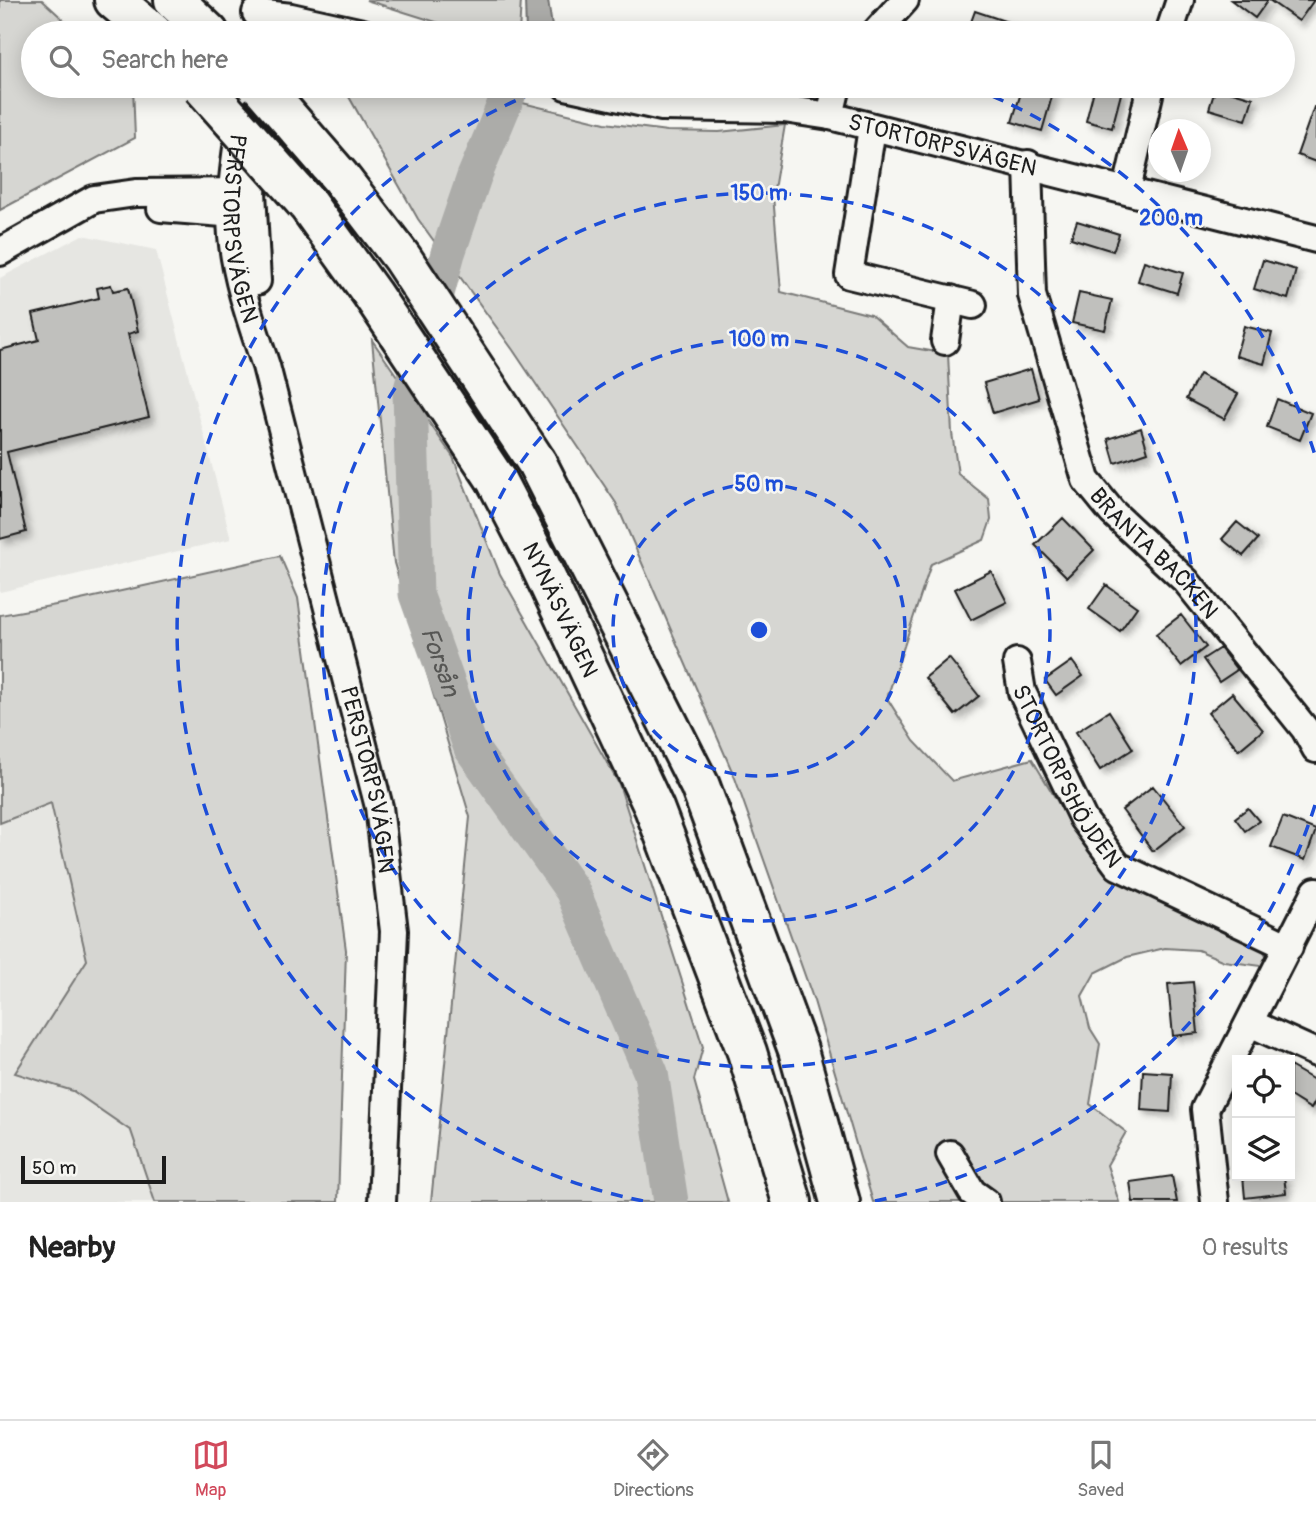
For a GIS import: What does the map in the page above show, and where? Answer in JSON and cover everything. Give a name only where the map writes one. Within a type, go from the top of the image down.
[{"type":"highway","points":[[114,0],[139,21]]},
{"type":"highway","name":"NYNÄSVÄGEN","points":[[213,98],[308,205],[373,294],[496,480],[537,559],[654,808],[747,1052],[792,1202]]},
{"type":"highway","name":"NYNÄSVÄGEN","points":[[273,98],[340,177],[401,258],[537,463],[700,786],[798,1050],[840,1202]]},
{"type":"street","points":[[886,21],[905,0]]},
{"type":"street","points":[[1173,21],[1180,0]]},
{"type":"street","points":[[264,16],[293,21]]},
{"type":"street","name":"PERSTORPSVÄGEN","points":[[246,98],[242,203],[265,366],[379,807],[394,931],[382,1202]]},
{"type":"street","name":"PERSTORPSVÄGEN","points":[[242,203],[261,98]]},
{"type":"street","name":"STORTORPSVÄGEN","points":[[616,98],[662,107],[784,109],[830,116],[1127,189],[1316,239]]},
{"type":"street","points":[[830,116],[834,98]]},
{"type":"street","points":[[1127,189],[1149,98]]},
{"type":"street","points":[[872,128],[849,275],[962,302],[945,341]]},
{"type":"street","name":"BRANTA BACKEN","points":[[1028,164],[1032,295],[1086,481],[1112,512],[1186,581],[1305,729],[1316,749]]},
{"type":"street","points":[[0,252],[49,225],[97,211],[242,203]]},
{"type":"street","name":"STORTORPSHÖJDEN","points":[[1017,662],[1022,692],[1083,819],[1118,866],[1289,947]]},
{"type":"street","points":[[1215,1202],[1205,1108],[1316,891]]},
{"type":"street","points":[[1250,1023],[1316,1053]]},
{"type":"street","points":[[950,1154],[972,1192],[986,1202]]},
{"type":"shaded area","points":[[0,0],[42,0],[65,21],[21,21],[21,98],[133,98],[135,138],[0,210]]},
{"type":"shaded area","points":[[366,0],[521,0],[520,21],[433,21]]},
{"type":"shaded area","points":[[525,0],[548,0],[551,21],[526,21]]},
{"type":"shaded area","points":[[350,98],[502,98],[605,123],[667,131],[719,132],[785,125],[773,195],[781,292],[871,315],[908,347],[948,354],[952,433],[958,474],[989,499],[991,520],[984,540],[931,564],[887,698],[914,741],[952,781],[1032,759],[1083,844],[1113,879],[1260,944],[1268,959],[1261,966],[1224,961],[1198,950],[1165,948],[1127,957],[1095,973],[1082,996],[1090,1028],[1100,1044],[1090,1104],[1126,1132],[1107,1165],[1119,1202],[873,1202],[814,1001],[735,778],[616,503],[513,350],[418,219]]},
{"type":"shaded area","points":[[82,235],[156,250],[231,539],[0,592],[0,278]]},
{"type":"shaded area","points":[[372,340],[453,457],[500,574],[619,784],[703,1047],[694,1080],[728,1202],[431,1202],[470,817],[394,563]]},
{"type":"shaded area","points":[[280,556],[298,598],[346,950],[338,1202],[155,1202],[131,1131],[73,1091],[15,1073],[87,960],[51,803],[0,823],[0,615]]},
{"type":"shaded area","points":[[53,799],[130,1123],[159,1202],[0,1202],[0,820]]},
{"type":"building","points":[[1231,0],[1268,0],[1255,18]]},
{"type":"building","points":[[1269,0],[1314,0],[1299,21]]},
{"type":"building","points":[[975,11],[1004,21],[971,21]]},
{"type":"building","points":[[1019,98],[1052,98],[1042,131],[1012,122]]},
{"type":"building","points":[[1092,98],[1120,98],[1112,128],[1086,121]]},
{"type":"building","points":[[1212,98],[1253,98],[1246,120],[1209,109]]},
{"type":"building","points":[[1316,107],[1316,162],[1297,155]]},
{"type":"building","points":[[1077,221],[1119,234],[1113,251],[1071,238]]},
{"type":"building","points":[[1263,260],[1296,270],[1288,299],[1254,289]]},
{"type":"building","points":[[1144,261],[1183,273],[1177,293],[1138,281]]},
{"type":"building","points":[[111,285],[113,291],[128,288],[138,331],[128,334],[149,417],[7,452],[26,532],[0,539],[0,350],[39,340],[33,314],[99,298],[97,288]]},
{"type":"building","points":[[1079,293],[1112,300],[1105,330],[1072,323]]},
{"type":"building","points":[[1244,326],[1272,333],[1264,364],[1236,356]]},
{"type":"building","points":[[1031,369],[1039,399],[993,413],[984,383]]},
{"type":"building","points":[[1199,374],[1238,394],[1224,419],[1186,399]]},
{"type":"building","points":[[1277,399],[1311,413],[1300,440],[1267,427]]},
{"type":"building","points":[[1141,428],[1148,452],[1115,463],[1108,439]]},
{"type":"building","points":[[1063,518],[1094,550],[1067,577],[1035,545]]},
{"type":"building","points":[[1237,522],[1258,539],[1243,556],[1222,539]]},
{"type":"building","points":[[991,571],[1007,602],[971,620],[955,589]]},
{"type":"building","points":[[1106,585],[1137,607],[1120,631],[1089,609]]},
{"type":"building","points":[[1181,615],[1206,647],[1181,666],[1156,634]]},
{"type":"building","points":[[1220,648],[1237,670],[1219,682],[1203,659]]},
{"type":"building","points":[[949,658],[979,696],[955,715],[925,678]]},
{"type":"building","points":[[1072,661],[1083,676],[1056,695],[1045,680]]},
{"type":"building","points":[[1232,693],[1263,730],[1239,750],[1208,713]]},
{"type":"building","points":[[1109,711],[1133,749],[1100,770],[1076,732]]},
{"type":"building","points":[[1153,786],[1185,826],[1153,851],[1122,810]]},
{"type":"building","points":[[1248,808],[1259,821],[1245,831],[1235,818]]},
{"type":"building","points":[[1283,817],[1316,830],[1305,860],[1271,847]]},
{"type":"building","points":[[1193,982],[1198,1033],[1173,1036],[1168,984]]},
{"type":"building","points":[[1295,1069],[1316,1081],[1316,1100],[1311,1109],[1295,1099]]},
{"type":"building","points":[[1143,1071],[1172,1073],[1170,1112],[1141,1110]]},
{"type":"building","points":[[1172,1176],[1177,1202],[1133,1202],[1130,1182]]},
{"type":"building","points":[[1243,1181],[1285,1181],[1286,1193],[1245,1198]]},
{"type":"waterway","name":"Forsån","points":[[507,98],[474,177],[448,253],[410,393],[416,594],[471,748],[572,890],[651,1073],[671,1202]]}]
